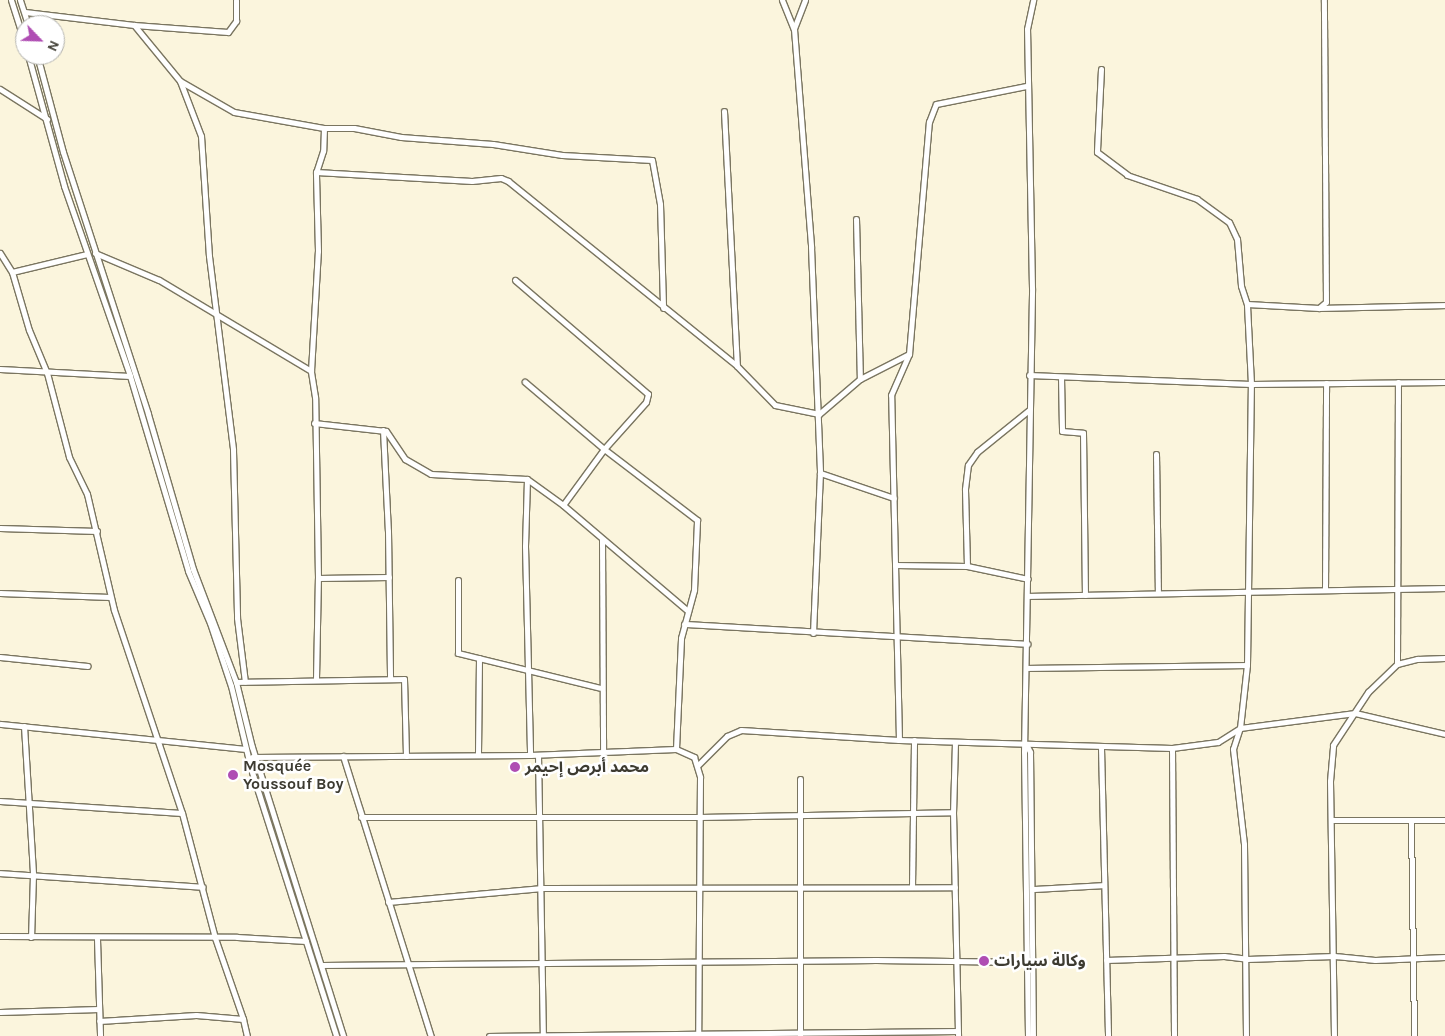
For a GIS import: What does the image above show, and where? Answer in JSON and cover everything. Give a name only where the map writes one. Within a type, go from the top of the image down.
[{"type":"street","points":[[11,0],[16,15]]},
{"type":"street","points":[[25,12],[134,25],[231,31],[236,21],[236,0]]},
{"type":"street","points":[[782,0],[794,29],[811,247],[819,414],[820,473],[812,633]]},
{"type":"street","points":[[794,29],[805,0]]},
{"type":"street","points":[[1028,1036],[1026,744],[1028,410],[1032,288],[1026,86],[1027,29],[1033,0]]},
{"type":"street","points":[[1319,308],[1326,302],[1324,0]]},
{"type":"street","points":[[14,7],[21,2],[26,15]]},
{"type":"street","points":[[134,25],[180,81],[201,136],[208,256],[217,313],[233,450],[237,618],[245,682]]},
{"type":"street","points":[[31,65],[87,254],[130,376],[188,571],[210,624],[230,686],[248,757],[336,1036]]},
{"type":"street","points":[[40,65],[63,152],[194,569],[236,682],[254,757],[343,1036]]},
{"type":"street","points":[[1101,69],[1097,152],[1128,175],[1197,199],[1228,222],[1237,240],[1241,286],[1246,304],[1251,384],[1247,665],[1240,728],[1233,749],[1243,813],[1247,959],[1246,1036]]},
{"type":"street","points":[[180,81],[234,112],[324,128],[354,128],[401,137],[493,144],[562,155],[652,160],[660,204],[663,308]]},
{"type":"street","points":[[899,740],[891,395],[908,354],[929,122],[936,104],[1026,86]]},
{"type":"street","points":[[0,89],[47,120]]},
{"type":"street","points":[[724,111],[737,366]]},
{"type":"street","points":[[316,679],[318,578],[311,371],[318,250],[316,172],[323,151],[324,128]]},
{"type":"street","points":[[316,172],[472,181],[501,178],[737,366],[775,405],[819,414]]},
{"type":"street","points":[[856,219],[860,379]]},
{"type":"street","points":[[0,252],[12,272],[29,330],[47,373],[69,457],[87,494],[110,597],[155,741],[182,813],[215,938],[247,1036]]},
{"type":"street","points":[[95,253],[159,280],[311,371]]},
{"type":"street","points":[[12,272],[87,254]]},
{"type":"street","points":[[516,280],[646,390],[646,402],[604,449],[563,505]]},
{"type":"street","points":[[1246,304],[1319,308],[1445,305]]},
{"type":"street","points":[[819,414],[860,379],[908,354]]},
{"type":"street","points":[[0,369],[29,368],[47,373],[130,376]]},
{"type":"street","points":[[1029,375],[1251,384],[1445,382]]},
{"type":"street","points":[[1061,377],[1062,431],[1083,432],[1085,595]]},
{"type":"street","points":[[525,382],[604,449],[697,520],[694,590],[684,624],[676,749]]},
{"type":"street","points":[[1397,664],[1400,588],[1398,382]]},
{"type":"street","points":[[1325,590],[1326,383]]},
{"type":"street","points":[[967,566],[965,489],[968,465],[976,452],[1028,410]]},
{"type":"street","points":[[314,423],[383,430],[389,433],[405,459],[432,474],[527,479],[563,505],[688,611]]},
{"type":"street","points":[[383,430],[389,577],[390,678]]},
{"type":"street","points":[[1156,454],[1158,593]]},
{"type":"street","points":[[820,473],[894,498]]},
{"type":"street","points":[[527,479],[525,546],[530,755]]},
{"type":"street","points":[[0,528],[96,530]]},
{"type":"street","points":[[602,540],[600,688],[603,751]]},
{"type":"street","points":[[895,565],[967,566],[1028,579]]},
{"type":"street","points":[[318,578],[389,577]]},
{"type":"street","points":[[458,580],[458,653],[600,688]]},
{"type":"street","points":[[1028,596],[1445,588]]},
{"type":"street","points":[[0,593],[110,597]]},
{"type":"street","points":[[684,624],[896,639],[1027,644]]},
{"type":"street","points":[[0,657],[88,666]]},
{"type":"street","points":[[478,754],[479,658]]},
{"type":"street","points":[[1334,1036],[1333,820],[1330,755],[1338,736],[1380,677],[1397,664],[1417,659],[1445,658]]},
{"type":"street","points":[[1027,668],[1247,665]]},
{"type":"street","points":[[236,682],[316,679],[404,679],[406,756]]},
{"type":"street","points":[[698,765],[727,736],[741,730],[899,740],[1102,748],[1172,748],[1218,742],[1240,728],[1355,713],[1445,734]]},
{"type":"street","points":[[0,724],[246,749]]},
{"type":"street","points":[[24,726],[33,875],[31,937]]},
{"type":"street","points":[[912,886],[914,740]]},
{"type":"street","points":[[489,1036],[958,1034],[953,812],[955,742]]},
{"type":"street","points":[[1026,744],[1030,752],[1033,1036]]},
{"type":"street","points":[[1102,748],[1103,885],[1108,1036]]},
{"type":"street","points":[[1172,748],[1174,1036]]},
{"type":"street","points":[[248,757],[538,755],[676,749],[694,757],[698,765],[700,817],[698,1035]]},
{"type":"street","points":[[538,755],[542,888],[543,1035]]},
{"type":"street","points":[[343,756],[431,1036]]},
{"type":"street","points":[[800,779],[798,816],[800,1034]]},
{"type":"street","points":[[0,801],[182,813]]},
{"type":"street","points":[[361,817],[700,817],[953,812]]},
{"type":"street","points":[[1333,820],[1445,820]]},
{"type":"street","points":[[1411,820],[1414,1036]]},
{"type":"street","points":[[0,873],[202,886]]},
{"type":"street","points":[[1032,890],[1103,885]]},
{"type":"street","points":[[388,902],[542,888],[955,887]]},
{"type":"street","points":[[0,936],[97,939],[215,938],[306,941]]},
{"type":"street","points":[[97,939],[100,1036]]},
{"type":"street","points":[[1106,960],[1334,956],[1375,960],[1445,957]]},
{"type":"street","points":[[321,965],[876,960],[956,964],[1028,962]]},
{"type":"street","points":[[0,1012],[99,1010]]},
{"type":"street","points":[[99,1021],[196,1015],[243,1019]]},
{"type":"place","name":"محمد أبرص إحيمر","points":[[515,767]]},
{"type":"place","name":"Mosquée Youssouf Boy","points":[[233,775]]},
{"type":"place","name":"وكالة سيارات","points":[[984,961]]}]
